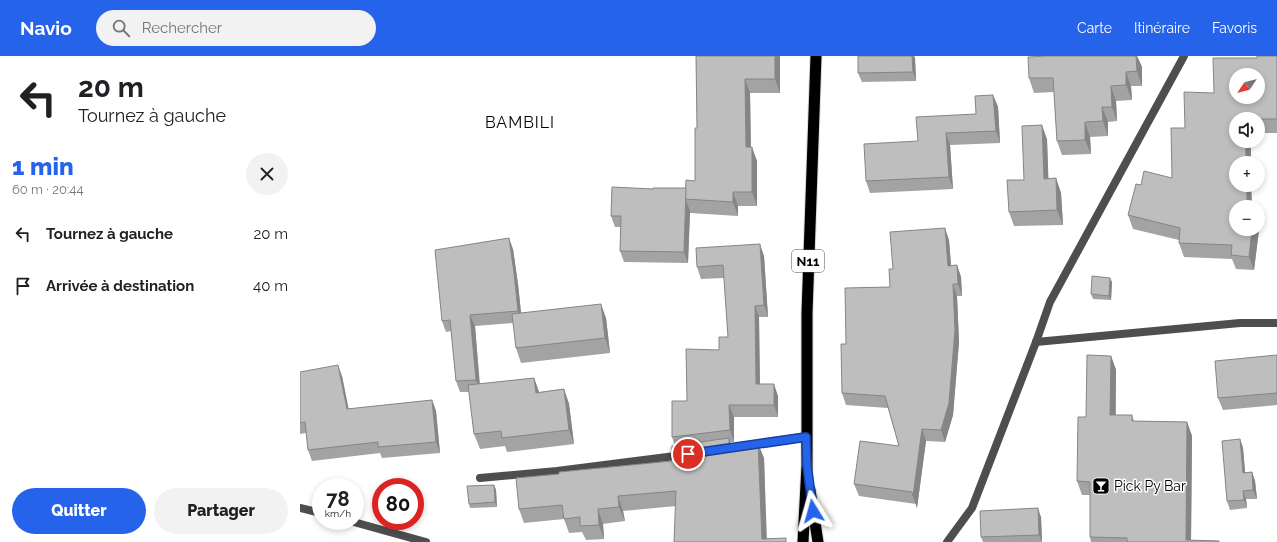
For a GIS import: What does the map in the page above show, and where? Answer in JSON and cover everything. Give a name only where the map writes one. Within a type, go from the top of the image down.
[{"type":"highway","name":"N11","points":[[803,542],[807,465],[807,306],[816,56]]},
{"type":"highway","name":"N11","points":[[807,465],[818,542]]},
{"type":"street","points":[[947,542],[972,508],[1050,302],[1184,56]]},
{"type":"street","points":[[1036,342],[1240,323],[1277,323]]},
{"type":"street","points":[[711,451],[806,437]]},
{"type":"street","points":[[480,478],[557,471],[689,454]]},
{"type":"street","points":[[300,508],[312,511]]},
{"type":"street","points":[[364,525],[426,542]]},
{"type":"building","points":[[696,56],[775,56],[775,79],[745,79],[746,147],[752,147],[752,192],[733,192],[733,202],[685,199],[686,180],[695,181],[695,128],[697,128]]},
{"type":"building","points":[[858,56],[912,56],[913,72],[858,73]]},
{"type":"building","points":[[1136,56],[1137,71],[1126,72],[1126,85],[1111,86],[1112,107],[1102,107],[1103,121],[1085,122],[1085,140],[1057,141],[1053,78],[1029,78],[1028,57]]},
{"type":"building","points":[[1257,56],[1277,56],[1277,119],[1265,119],[1265,112],[1229,112],[1229,148],[1246,148],[1246,156],[1229,156],[1229,192],[1247,192],[1247,200],[1229,200],[1229,236],[1251,236],[1249,257],[1231,255],[1232,245],[1179,243],[1180,228],[1128,215],[1136,184],[1141,185],[1144,171],[1172,178],[1171,128],[1185,128],[1184,92],[1214,93],[1213,58],[1257,58]]},
{"type":"building","points":[[993,95],[996,131],[946,133],[949,177],[866,181],[864,144],[918,141],[916,117],[976,114],[975,96]]},
{"type":"building","points":[[1042,125],[1044,179],[1056,178],[1057,210],[1009,212],[1007,180],[1024,180],[1022,126]]},
{"type":"building","points":[[612,187],[653,189],[686,188],[684,252],[620,251],[621,216],[611,216]]},
{"type":"building","points":[[945,228],[948,266],[957,265],[958,284],[953,284],[955,330],[949,403],[941,430],[922,429],[913,496],[912,492],[854,484],[860,441],[899,446],[885,396],[842,393],[841,344],[846,344],[845,288],[890,287],[889,269],[893,269],[890,232]]},
{"type":"building","points":[[509,238],[518,311],[470,315],[476,380],[456,381],[450,320],[442,321],[435,250]]},
{"type":"building","points":[[760,244],[764,305],[755,306],[756,384],[774,384],[774,405],[729,405],[730,430],[672,437],[672,401],[687,401],[686,349],[719,350],[719,337],[728,337],[723,265],[697,267],[696,248]]},
{"type":"building","points":[[1092,276],[1110,278],[1109,296],[1091,294]]},
{"type":"building","points":[[601,304],[605,338],[516,348],[512,314]]},
{"type":"building","points":[[1087,355],[1111,356],[1110,415],[1132,415],[1132,421],[1187,422],[1186,540],[1219,542],[1127,542],[1127,538],[1090,537],[1090,482],[1077,481],[1078,417],[1086,417]]},
{"type":"building","points":[[1277,355],[1277,393],[1218,398],[1215,361]]},
{"type":"building","points":[[338,365],[347,409],[432,400],[436,442],[378,447],[378,442],[308,450],[305,422],[300,423],[300,372]]},
{"type":"building","points":[[534,378],[536,393],[564,389],[569,430],[502,438],[501,431],[474,434],[468,385]]},
{"type":"building","points":[[729,438],[729,451],[758,443],[762,539],[786,538],[786,542],[674,542],[676,491],[618,496],[619,507],[598,509],[599,525],[580,526],[580,517],[564,519],[562,505],[519,509],[516,478],[559,474],[559,472],[672,461],[672,446]]},
{"type":"building","points":[[1240,439],[1243,473],[1252,472],[1253,490],[1243,491],[1244,500],[1227,501],[1222,441]]},
{"type":"building","points":[[494,485],[495,502],[469,504],[467,486]]},
{"type":"building","points":[[1038,508],[1039,535],[981,537],[980,511]]},
{"type":"place","name":"Pick Py Bar","points":[[1101,486]]},
{"type":"district","name":"BAMBILI","points":[[520,122]]},
{"type":"route","points":[[688,454],[806,437],[807,465],[813,511]]}]
